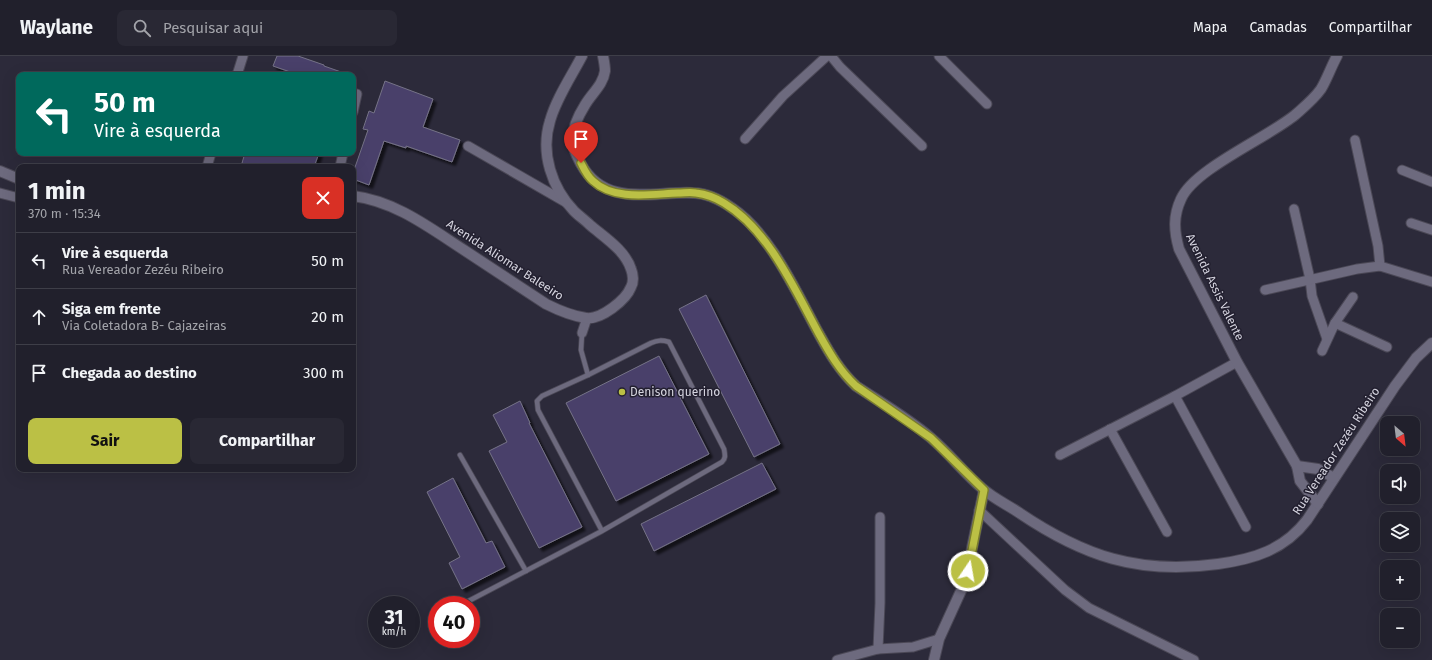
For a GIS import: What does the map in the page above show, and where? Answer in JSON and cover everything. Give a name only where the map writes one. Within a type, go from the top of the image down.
[{"type":"main road","points":[[582,56],[553,111],[549,122],[546,145],[551,174],[557,188],[575,212],[615,246],[626,258],[632,269],[633,280],[632,286],[626,295],[609,310],[598,316],[587,318]]},
{"type":"main road","name":"Rua Vereador Zezéu Ribeiro","points":[[603,56],[605,71],[601,84],[585,105],[576,124],[573,145],[586,173],[593,181],[612,191],[626,194],[643,195],[695,193],[723,202],[734,210],[749,222],[760,234],[787,276],[835,362],[845,376],[856,386],[931,438],[984,490],[1036,524],[1072,544],[1102,557],[1132,564],[1155,566],[1209,565],[1251,558],[1268,552],[1290,538],[1300,529],[1318,504],[1399,380],[1416,358],[1432,343]]},
{"type":"main road","name":"Avenida Assis Valente","points":[[1318,504],[1300,481],[1296,466],[1237,362],[1179,249],[1175,234],[1176,210],[1187,188],[1199,178],[1219,163],[1277,128],[1310,101],[1321,88],[1337,56]]},
{"type":"main road","points":[[0,171],[16,178]]},
{"type":"main road","name":"Avenida Aliomar Baleeiro","points":[[356,196],[394,207],[424,224],[546,304],[558,310],[587,318]]},
{"type":"main road","points":[[1296,466],[1318,469],[1334,478]]},
{"type":"main road","points":[[934,660],[939,639],[966,582],[984,490]]},
{"type":"street","points":[[238,72],[243,56]]},
{"type":"street","points":[[745,139],[783,96],[827,56]]},
{"type":"street","points":[[831,56],[840,67],[922,146]]},
{"type":"street","points":[[940,56],[987,104]]},
{"type":"street","points":[[356,98],[357,94]]},
{"type":"street","points":[[1355,140],[1378,246],[1380,266]]},
{"type":"street","points":[[468,146],[567,203]]},
{"type":"street","points":[[1402,170],[1432,182]]},
{"type":"street","points":[[0,193],[16,197]]},
{"type":"street","points":[[1294,209],[1310,279],[1312,296],[1327,339]]},
{"type":"street","points":[[1410,223],[1432,230]]},
{"type":"street","points":[[1265,290],[1357,269],[1380,266],[1432,282]]},
{"type":"street","points":[[1322,351],[1336,323],[1353,297]]},
{"type":"street","points":[[582,333],[587,318]]},
{"type":"street","points":[[1336,323],[1387,347]]},
{"type":"street","points":[[1060,455],[1175,396],[1237,362]]},
{"type":"street","points":[[1175,396],[1246,527]]},
{"type":"street","points":[[1110,429],[1167,532]]},
{"type":"street","points":[[979,510],[1065,590],[1089,608],[1194,660]]},
{"type":"street","points":[[878,649],[880,603],[880,518]]},
{"type":"street","points":[[837,660],[878,649],[913,647],[939,639]]},
{"type":"lane","points":[[582,333],[581,350],[588,375]]},
{"type":"lane","points":[[478,596],[602,531],[722,462],[725,455],[724,449],[669,342],[664,340],[658,340],[651,343],[588,375],[542,396],[537,401],[537,406],[602,531]]},
{"type":"lane","points":[[460,455],[526,571]]},
{"type":"building","points":[[277,56],[298,56],[341,72],[290,72],[273,66]]},
{"type":"building","points":[[385,81],[433,99],[423,127],[460,140],[452,162],[406,146],[406,148],[384,141],[369,185],[356,180],[356,164],[368,130],[363,129],[369,111],[374,113]]},
{"type":"building","points":[[244,156],[318,156],[315,164],[242,163]]},
{"type":"building","points":[[706,295],[780,444],[754,457],[679,309]]},
{"type":"building","points":[[659,356],[709,454],[616,501],[566,403]]},
{"type":"building","points":[[520,401],[529,423],[582,527],[539,548],[489,451],[507,442],[493,415]]},
{"type":"building","points":[[762,463],[776,489],[654,551],[641,524]]},
{"type":"building","points":[[453,478],[486,543],[492,541],[505,567],[462,589],[449,563],[460,557],[427,492]]},
{"type":"place","name":"Denison querino","points":[[622,392]]},
{"type":"route","points":[[581,163],[586,173],[593,181],[612,191],[643,195],[695,193],[723,202],[749,222],[760,234],[787,276],[835,362],[845,376],[856,386],[931,438],[984,490],[968,571]]}]
